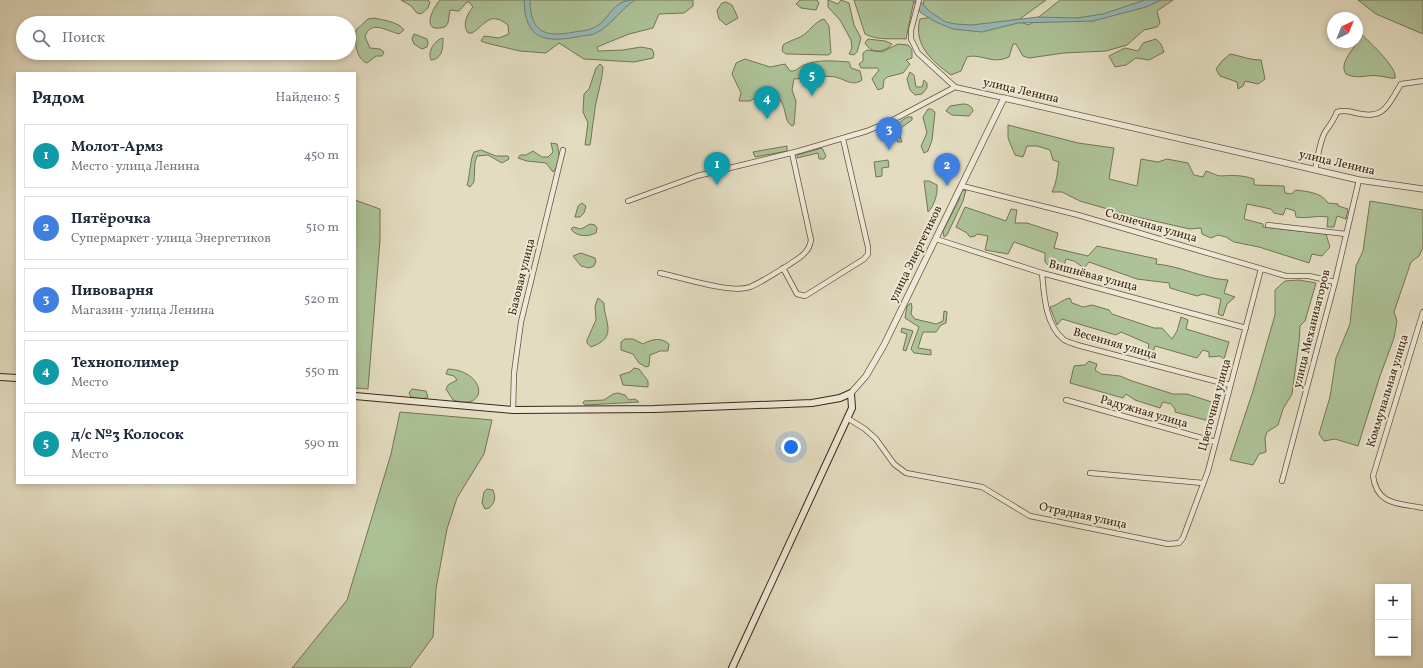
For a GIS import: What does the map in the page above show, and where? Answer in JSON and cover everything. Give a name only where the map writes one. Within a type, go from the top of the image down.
[{"type":"main road","points":[[0,377],[16,378]]},
{"type":"main road","points":[[356,396],[513,410],[654,409],[820,403],[840,398],[851,392],[852,403],[847,418],[732,668]]},
{"type":"street","points":[[628,201],[698,176],[843,139],[891,121],[955,87],[915,49],[911,38],[913,18],[919,0]]},
{"type":"street","points":[[1315,170],[1325,132],[1333,123],[1337,112],[1343,110],[1368,116],[1377,114],[1390,103],[1401,84],[1423,81]]},
{"type":"street","name":"улица Ленина","points":[[955,87],[1359,180],[1423,189]]},
{"type":"street","name":"улица Энергетиков","points":[[851,392],[866,376],[884,345],[1004,98]]},
{"type":"street","points":[[783,268],[797,294],[805,296],[864,259],[868,254],[868,247],[843,139]]},
{"type":"street","name":"Базовая улица","points":[[513,410],[514,373],[521,322],[562,150]]},
{"type":"street","points":[[660,273],[735,289],[750,287],[806,253],[811,240],[792,153]]},
{"type":"street","name":"улица Механизаторов","points":[[1282,481],[1335,282],[1359,180]]},
{"type":"street","name":"Солнечная улица","points":[[962,186],[1078,215],[1286,276],[1309,276],[1335,282]]},
{"type":"street","points":[[1268,225],[1346,234]]},
{"type":"street","name":"Вишнёвая улица","points":[[936,239],[1042,273],[1246,328]]},
{"type":"street","name":"Цветочная улица","points":[[1179,543],[1203,483],[1216,442],[1261,269]]},
{"type":"street","name":"Весенняя улица","points":[[1042,273],[1044,296],[1048,313],[1055,329],[1063,339],[1077,345],[1230,385]]},
{"type":"street","name":"Коммунальная улица","points":[[1423,312],[1373,476],[1374,486],[1378,494],[1387,501],[1423,508]]},
{"type":"street","name":"Радужная улица","points":[[1066,400],[1216,442]]},
{"type":"street","name":"Отрадная улица","points":[[847,418],[865,429],[876,439],[894,464],[906,473],[982,487],[1030,516],[1168,544],[1179,543]]},
{"type":"street","points":[[1090,473],[1203,483]]},
{"type":"green space","points":[[401,0],[428,0],[430,2],[428,8],[421,14],[417,13],[411,6]]},
{"type":"green space","points":[[440,0],[693,0],[693,6],[684,13],[659,14],[653,28],[629,34],[597,47],[598,51],[623,50],[641,47],[652,49],[654,54],[653,58],[634,62],[584,59],[559,43],[546,53],[520,51],[486,43],[481,41],[484,36],[499,38],[509,34],[508,25],[497,19],[493,19],[485,22],[472,33],[468,33],[465,23],[473,7],[469,2],[467,2],[459,11],[450,10],[448,23],[445,27],[433,27],[430,24],[431,14]]},
{"type":"green space","points":[[800,0],[817,0],[819,3],[816,10],[801,8],[796,4]]},
{"type":"green space","points":[[828,0],[838,4],[841,0],[849,3],[854,25],[861,38],[857,52],[854,55],[849,54],[852,48],[851,40],[840,20],[828,7]]},
{"type":"green space","points":[[854,0],[914,0],[906,39],[881,38],[865,34]]},
{"type":"green space","points":[[924,0],[1046,0],[1021,18],[1021,22],[1029,25],[1060,0],[1173,0],[1157,11],[1160,23],[1157,27],[1144,30],[1127,45],[1106,51],[1064,53],[1029,58],[1023,56],[1016,44],[1013,44],[1009,57],[997,60],[977,56],[967,57],[961,71],[951,75],[931,58],[926,52],[919,37],[920,19],[932,17],[923,6]]},
{"type":"green space","points":[[1358,0],[1423,0],[1423,34],[1376,14]]},
{"type":"green space","points":[[726,2],[732,5],[738,18],[726,25],[719,19],[717,10],[722,3]]},
{"type":"green space","points":[[374,18],[395,23],[404,30],[399,34],[375,27],[367,32],[365,37],[370,48],[380,49],[384,52],[382,56],[376,56],[367,63],[363,61],[358,53],[356,44],[356,30],[368,19]]},
{"type":"green space","points":[[824,19],[829,26],[831,53],[828,55],[786,54],[782,51],[783,45],[803,35],[816,23]]},
{"type":"green space","points":[[414,34],[427,39],[427,47],[422,49],[414,44],[412,39]]},
{"type":"green space","points":[[1363,36],[1386,60],[1395,73],[1395,78],[1381,76],[1350,76],[1346,74],[1344,70],[1344,65],[1353,48],[1363,48]]},
{"type":"green space","points":[[443,38],[442,52],[438,57],[431,60],[430,53],[432,46]]},
{"type":"green space","points":[[868,39],[885,41],[892,44],[882,51],[874,51],[865,43]]},
{"type":"green space","points":[[1156,39],[1161,44],[1164,52],[1149,60],[1136,58],[1126,65],[1115,67],[1109,56],[1125,48],[1138,51],[1143,43]]},
{"type":"green space","points":[[898,44],[908,45],[912,50],[912,58],[906,60],[910,64],[903,73],[887,77],[884,80],[883,88],[878,90],[872,79],[879,70],[877,68],[861,68],[859,64],[863,61],[863,53],[867,50],[882,52]]},
{"type":"green space","points":[[1230,54],[1249,59],[1261,60],[1265,79],[1258,84],[1245,81],[1243,86],[1238,89],[1237,82],[1220,76],[1216,69]]},
{"type":"green space","points":[[745,59],[770,67],[785,64],[790,71],[815,62],[849,62],[851,68],[860,71],[862,80],[852,83],[835,77],[825,76],[794,79],[792,90],[796,101],[794,125],[792,126],[787,120],[782,102],[774,94],[763,93],[750,101],[739,101],[741,93],[732,74],[736,63]]},
{"type":"green space","points":[[600,64],[603,67],[590,145],[585,145],[588,123],[583,112],[584,94],[589,89],[596,68]]},
{"type":"green space","points":[[910,72],[914,75],[916,87],[922,87],[924,80],[927,83],[927,88],[922,94],[915,95],[910,90],[907,79]]},
{"type":"green space","points":[[967,104],[972,108],[973,111],[969,116],[952,115],[946,111],[950,106]]},
{"type":"green space","points":[[928,109],[935,112],[932,140],[928,151],[924,153],[921,146],[927,133],[923,117]]},
{"type":"green space","points":[[908,117],[912,117],[912,120],[898,130],[902,142],[898,142],[894,135],[895,128],[897,124]]},
{"type":"green space","points":[[1008,125],[1078,143],[1114,148],[1109,179],[1137,186],[1141,159],[1158,162],[1167,159],[1188,163],[1194,175],[1203,177],[1206,171],[1219,176],[1241,176],[1254,179],[1254,185],[1284,186],[1285,193],[1291,194],[1296,190],[1314,193],[1325,199],[1328,203],[1338,204],[1338,206],[1348,209],[1346,219],[1337,216],[1334,227],[1327,227],[1328,217],[1296,217],[1295,211],[1286,208],[1283,215],[1274,213],[1271,209],[1247,204],[1244,219],[1263,224],[1263,227],[1326,234],[1330,247],[1322,256],[1312,254],[1309,263],[1259,247],[1234,242],[1226,237],[1218,235],[1211,238],[1202,234],[1201,228],[1190,229],[1128,215],[1080,201],[1062,192],[1052,192],[1056,181],[1059,162],[1053,160],[1050,150],[1037,146],[1027,146],[1023,157],[1015,155],[1008,138]]},
{"type":"green space","points":[[551,143],[557,144],[559,151],[557,166],[553,172],[546,163],[527,161],[518,158],[520,155],[526,155],[533,151],[542,157],[548,157],[553,152]]},
{"type":"green space","points":[[787,146],[787,151],[755,157],[753,152]]},
{"type":"green space","points":[[822,148],[826,156],[824,159],[819,159],[818,153],[797,158],[797,155]]},
{"type":"green space","points":[[481,150],[496,156],[508,156],[509,159],[502,163],[488,155],[477,156],[475,162],[474,182],[470,187],[467,185],[473,155],[474,152]]},
{"type":"green space","points":[[888,160],[889,167],[882,168],[882,176],[876,177],[874,162]]},
{"type":"green space","points":[[924,181],[929,181],[937,185],[935,200],[928,212]]},
{"type":"green space","points":[[966,190],[963,201],[947,235],[944,237],[943,231],[959,200],[961,191]]},
{"type":"green space","points":[[356,200],[380,209],[380,240],[368,389],[356,388]]},
{"type":"green space","points":[[1370,201],[1423,210],[1423,247],[1419,256],[1411,262],[1394,312],[1397,321],[1394,338],[1380,376],[1358,446],[1335,439],[1324,441],[1319,434],[1330,397],[1336,358],[1350,324],[1356,266],[1363,251]]},
{"type":"green space","points":[[582,203],[586,206],[584,213],[580,217],[575,217],[578,206]]},
{"type":"green space","points":[[965,207],[1006,221],[1011,209],[1017,210],[1015,223],[1027,223],[1058,233],[1054,248],[1088,256],[1097,246],[1157,259],[1156,264],[1228,280],[1224,293],[1235,297],[1227,304],[1223,316],[1218,314],[1221,299],[1203,294],[1197,296],[1170,288],[1169,283],[1137,279],[1089,262],[1084,268],[1074,261],[1066,259],[1063,269],[1050,267],[1045,262],[1045,253],[1014,242],[1008,254],[985,250],[988,236],[977,234],[970,237],[967,233],[956,227]]},
{"type":"green space","points":[[590,224],[595,225],[597,228],[596,233],[582,236],[576,234],[571,229],[573,227],[581,229]]},
{"type":"green space","points":[[581,253],[595,258],[596,261],[594,266],[589,268],[581,266],[573,256]]},
{"type":"green space","points":[[1299,280],[1316,283],[1305,321],[1300,326],[1292,394],[1283,409],[1278,425],[1267,432],[1265,438],[1266,452],[1259,454],[1253,465],[1230,460],[1253,391],[1275,315],[1275,290],[1285,281]]},
{"type":"green space","points":[[598,298],[604,303],[608,328],[605,339],[591,347],[587,343],[587,340],[596,320],[595,306]]},
{"type":"green space","points":[[1070,298],[1072,303],[1083,307],[1092,305],[1109,310],[1112,314],[1154,328],[1162,328],[1172,339],[1177,331],[1181,317],[1188,320],[1186,329],[1229,342],[1224,359],[1220,356],[1209,357],[1209,352],[1203,350],[1197,358],[1155,346],[1152,355],[1147,355],[1149,344],[1121,332],[1116,335],[1062,319],[1057,325],[1050,307]]},
{"type":"green space","points":[[911,303],[911,314],[915,319],[936,324],[943,321],[944,311],[947,312],[946,323],[941,325],[936,332],[923,332],[918,348],[931,350],[931,355],[914,353],[911,349],[919,327],[905,318],[907,306]]},
{"type":"green space","points":[[902,328],[913,331],[906,351],[903,350],[907,334],[901,332]]},
{"type":"green space","points":[[625,339],[633,339],[643,344],[653,340],[663,340],[669,344],[668,351],[660,351],[650,355],[649,366],[646,367],[639,363],[633,354],[621,350],[621,342]]},
{"type":"green space","points":[[1089,361],[1097,364],[1095,370],[1101,374],[1120,376],[1173,394],[1187,394],[1215,403],[1217,410],[1213,422],[1175,412],[1175,409],[1171,404],[1163,402],[1160,408],[1135,400],[1126,394],[1123,398],[1070,383],[1074,366],[1085,365]]},
{"type":"green space","points":[[634,368],[639,369],[648,381],[648,387],[623,385],[620,375],[630,372]]},
{"type":"green space","points":[[448,369],[461,371],[470,376],[476,383],[479,390],[478,396],[473,400],[465,402],[453,400],[446,389],[448,385],[457,380],[454,376],[446,374]]},
{"type":"green space","points":[[412,389],[426,391],[428,397],[423,399],[411,397],[409,393]]},
{"type":"green space","points":[[618,393],[625,395],[629,400],[635,399],[639,402],[585,405],[583,403],[584,401],[604,400],[613,394]]},
{"type":"green space","points":[[400,412],[492,420],[484,454],[457,498],[447,529],[436,589],[433,637],[410,668],[292,668],[347,600],[391,454]]},
{"type":"green space","points":[[487,489],[493,490],[495,498],[491,506],[485,509],[482,503],[484,492]]},
{"type":"water","points":[[524,0],[530,0],[531,11],[536,26],[547,33],[564,34],[591,29],[604,20],[620,3],[635,0],[608,25],[596,33],[565,39],[555,39],[538,35],[533,30],[528,23],[525,13]]},
{"type":"water","points":[[913,0],[919,0],[929,11],[946,22],[972,25],[1038,17],[1077,18],[1103,14],[1145,0],[1161,0],[1146,7],[1093,21],[1018,23],[982,32],[953,29],[936,22],[921,13]]},
{"type":"place","name":"д/с №3 Колосок","points":[[812,96]]},
{"type":"place","name":"Технополимер","points":[[767,119]]},
{"type":"place","name":"Пивоварня","points":[[889,150]]},
{"type":"place","name":"Молот-Армз","points":[[717,185]]},
{"type":"place","name":"Пятёрочка","points":[[947,186]]}]
